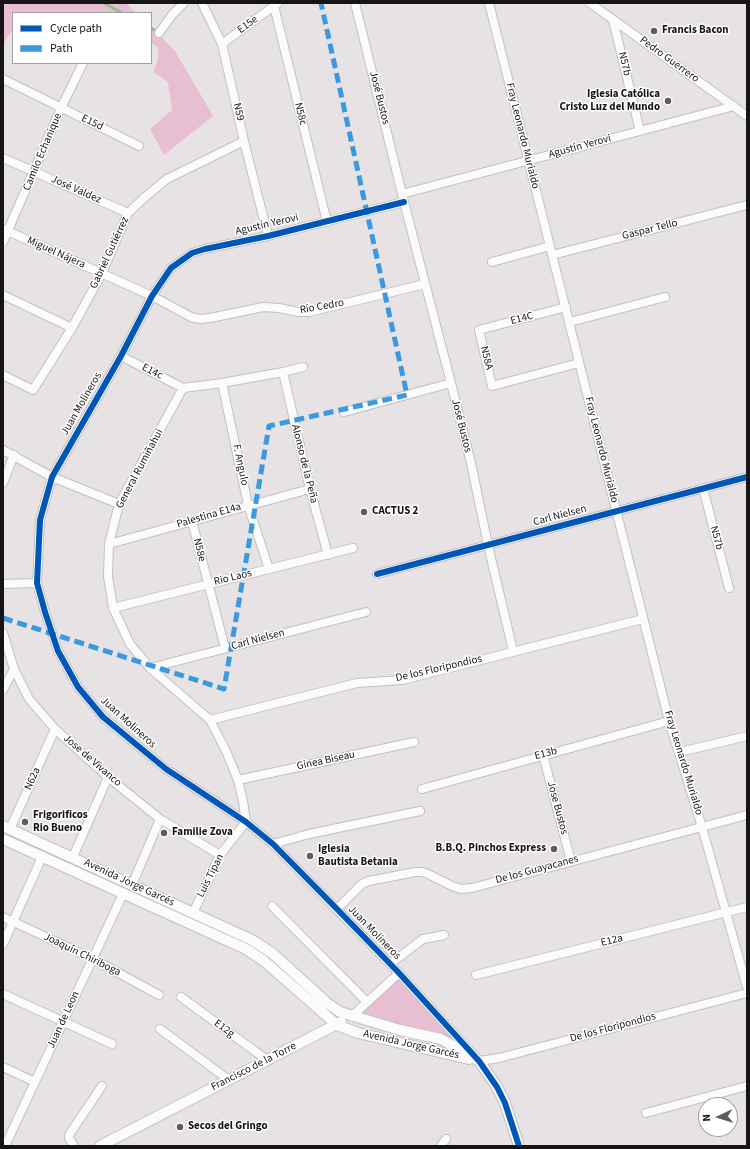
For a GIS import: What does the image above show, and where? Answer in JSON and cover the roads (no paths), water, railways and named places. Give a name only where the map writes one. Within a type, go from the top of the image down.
[{"type":"street","points":[[159,33],[172,15],[184,3]]},
{"type":"street","name":"N59","points":[[202,3],[222,44],[244,141],[268,236]]},
{"type":"street","name":"José Bustos","points":[[355,3],[402,194]]},
{"type":"street","name":"Fray Leonardo Murialdo","points":[[489,3],[669,721],[680,752],[702,827],[747,987]]},
{"type":"street","name":"Pedro Guerrero","points":[[590,3],[747,116]]},
{"type":"street","name":"E15e","points":[[222,44],[276,5]]},
{"type":"street","name":"N58c","points":[[276,5],[327,222]]},
{"type":"street","name":"N57b","points":[[613,20],[640,131]]},
{"type":"street","name":"Camilo Echanique","points":[[3,242],[5,230],[34,172],[83,64]]},
{"type":"street","name":"E15d","points":[[3,79],[139,146]]},
{"type":"street","name":"Agustín Yerovi","points":[[402,194],[734,106]]},
{"type":"street","name":"Gabriel Gutiérrez","points":[[3,375],[33,390],[72,328],[102,274],[128,213],[167,179],[244,141]]},
{"type":"street","name":"José Valdez","points":[[3,158],[128,213]]},
{"type":"street","points":[[402,194],[404,202]]},
{"type":"street","name":"José Bustos","points":[[404,202],[451,383],[513,651]]},
{"type":"street","name":"Agustín Yerovi","points":[[152,296],[170,268],[192,253],[327,222],[404,202]]},
{"type":"street","name":"Gaspar Tello","points":[[552,255],[747,205]]},
{"type":"street","name":"Miguel Nájera","points":[[5,230],[152,296]]},
{"type":"street","points":[[492,262],[550,246]]},
{"type":"street","name":"Río Cedro","points":[[152,296],[191,317],[200,319],[263,307],[308,312],[425,284]]},
{"type":"street","points":[[3,295],[72,328]]},
{"type":"street","name":"Juan Molineros","points":[[152,296],[121,356],[52,476],[40,520],[37,583],[58,651],[78,687],[103,717],[166,769],[246,822],[273,844],[399,973],[479,1061]]},
{"type":"street","points":[[570,322],[665,297]]},
{"type":"street","name":"E14C","points":[[479,330],[566,307]]},
{"type":"street","name":"N58A","points":[[479,330],[492,386],[579,362]]},
{"type":"street","name":"E14c","points":[[121,356],[183,388]]},
{"type":"street","points":[[183,388],[222,383],[303,367]]},
{"type":"street","name":"Alonso de la Peña","points":[[283,372],[310,489],[328,554]]},
{"type":"street","name":"F. Angulo","points":[[222,383],[248,505],[269,569]]},
{"type":"street","points":[[344,412],[451,383]]},
{"type":"street","name":"General Rumiñahui","points":[[183,388],[119,504],[109,544],[108,576],[113,608],[130,644],[150,668],[210,720],[226,751],[238,780],[246,822]]},
{"type":"street","points":[[3,450],[52,476],[119,504]]},
{"type":"street","points":[[3,483],[14,455]]},
{"type":"street","name":"Carl Nielsen","points":[[377,574],[747,477]]},
{"type":"street","name":"N57b","points":[[703,488],[729,588]]},
{"type":"street","name":"Palestina E14a","points":[[109,544],[310,489]]},
{"type":"street","name":"N58e","points":[[192,521],[225,648]]},
{"type":"street","name":"Rio Laos","points":[[113,608],[353,548]]},
{"type":"street","points":[[3,584],[37,583]]},
{"type":"street","name":"Carl Nielsen","points":[[150,668],[366,612]]},
{"type":"street","name":"De los Floripondios","points":[[210,720],[357,683],[402,680],[643,619]]},
{"type":"street","name":"Jose de Vivanco","points":[[3,633],[14,669],[29,699],[55,729],[108,777],[160,819],[220,855]]},
{"type":"street","points":[[3,690],[14,669]]},
{"type":"street","name":"E13b","points":[[422,789],[669,721]]},
{"type":"street","name":"N62a","points":[[7,828],[55,729]]},
{"type":"street","points":[[680,752],[747,736]]},
{"type":"street","name":"Ginea Biseau","points":[[238,780],[414,742]]},
{"type":"street","name":"Jose Bustos","points":[[542,755],[571,861]]},
{"type":"street","points":[[73,857],[108,777]]},
{"type":"street","points":[[273,844],[309,834],[420,811]]},
{"type":"street","name":"De los Guayacanes","points":[[337,909],[362,884],[375,879],[422,872],[461,889],[472,888],[747,815]]},
{"type":"street","points":[[132,885],[160,819]]},
{"type":"street","name":"Luis Tipan","points":[[193,913],[220,855],[246,822]]},
{"type":"street","name":"Avenida Jorge Garcés","points":[[7,828],[252,940],[272,953],[327,1003],[340,1012],[400,1030],[441,1039],[479,1061]]},
{"type":"street","name":"Avenida Jorge Garcés","points":[[3,839],[246,949],[264,961],[337,1025],[358,1033],[479,1061]]},
{"type":"street","points":[[3,944],[42,857]]},
{"type":"street","name":"Juan de Leon","points":[[5,1146],[124,894]]},
{"type":"street","points":[[272,906],[367,1002]]},
{"type":"street","name":"E12a","points":[[476,976],[747,907]]},
{"type":"street","name":"Joaquín Chiriboga","points":[[3,917],[93,959],[159,995]]},
{"type":"street","points":[[390,964],[423,939],[444,935]]},
{"type":"street","name":"Francisco de la Torre","points":[[100,1146],[337,1025],[352,1016],[399,973]]},
{"type":"street","name":"De los Floripondios","points":[[479,1061],[499,1058],[747,993]]},
{"type":"street","points":[[3,994],[112,1044]]},
{"type":"street","name":"E12g","points":[[181,997],[267,1060]]},
{"type":"street","points":[[160,1029],[229,1080]]},
{"type":"street","points":[[479,1061],[497,1087],[505,1103],[519,1146]]},
{"type":"street","points":[[3,1067],[35,1082]]},
{"type":"street","points":[[74,1146],[69,1138],[69,1135],[102,1086]]},
{"type":"street","points":[[646,1113],[747,1086]]},
{"type":"street","points":[[441,1146],[446,1139]]},
{"type":"waterway","points":[[104,3],[120,12]]},
{"type":"waterway","points":[[152,29],[159,33]]},
{"type":"place","name":"Francis Bacon","points":[[654,31]]},
{"type":"place","name":"Iglesia Católica Cristo Luz del Mundo","points":[[668,101]]},
{"type":"place","name":"CACTUS 2","points":[[364,512]]},
{"type":"place","name":"Frigorificos Rio Bueno","points":[[25,822]]},
{"type":"place","name":"Familie Zova","points":[[164,833]]},
{"type":"place","name":"B.B.Q. Pinchos Express","points":[[554,849]]},
{"type":"place","name":"Iglesia Bautista Betania","points":[[310,856]]},
{"type":"place","name":"Secos del Gringo","points":[[180,1127]]}]
